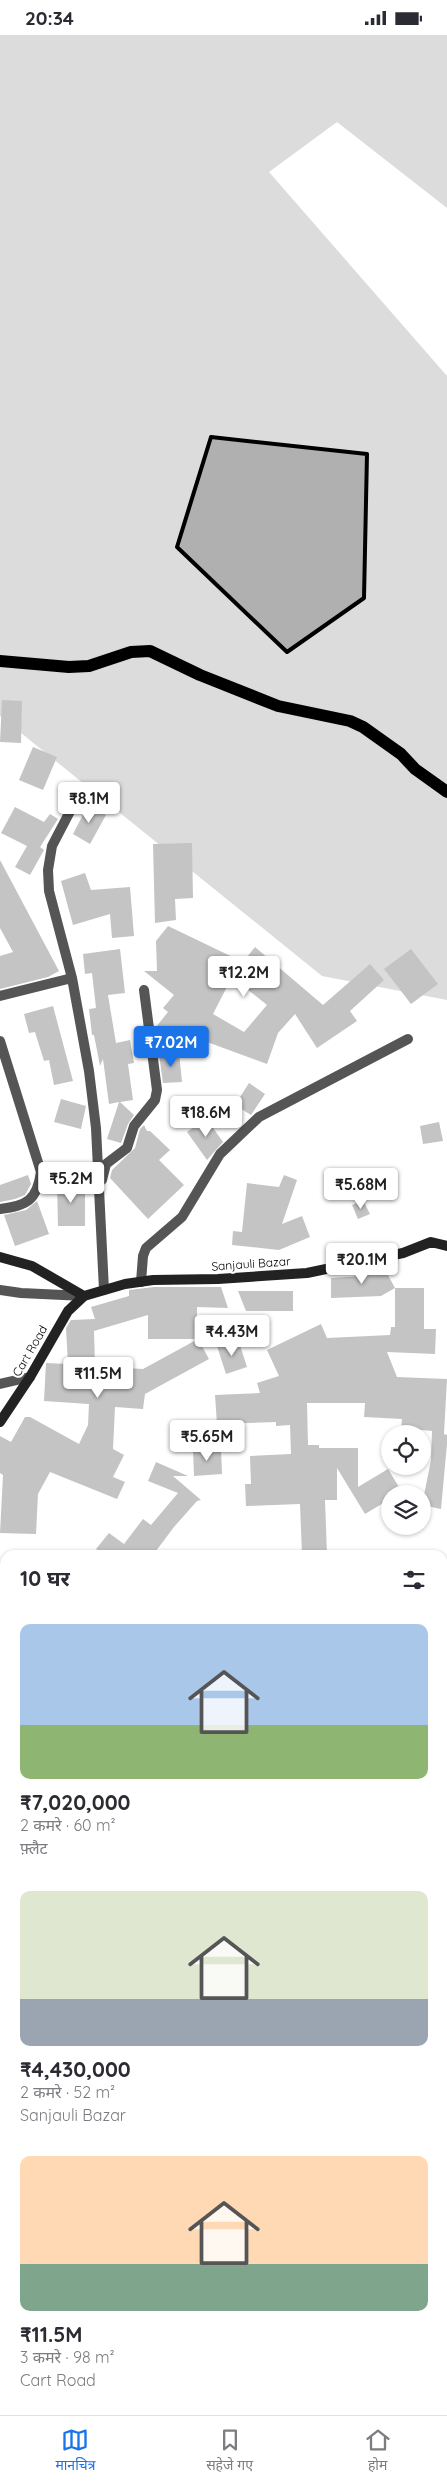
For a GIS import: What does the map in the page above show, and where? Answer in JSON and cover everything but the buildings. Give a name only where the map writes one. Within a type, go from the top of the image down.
[{"type":"main road","points":[[0,661],[69,667],[89,666],[132,652],[150,651],[200,675],[278,706],[350,721],[363,727],[401,754],[415,769],[447,792]]},
{"type":"main road","name":"Sanjauli Bazar","points":[[84,1296],[104,1289],[141,1281],[176,1278],[218,1279],[307,1273],[403,1253],[431,1242],[447,1246]]},
{"type":"main road","points":[[0,1257],[32,1267],[84,1296]]},
{"type":"main road","name":"Cart Road","points":[[0,1422],[30,1377],[68,1311],[84,1296]]},
{"type":"street","points":[[77,798],[52,847],[48,870],[49,891],[72,978],[82,1026],[96,1128],[104,1289]]},
{"type":"street","points":[[0,996],[72,978]]},
{"type":"street","points":[[100,1196],[106,1164],[126,1148],[134,1126],[155,1101],[157,1090],[144,990]]},
{"type":"street","points":[[141,1281],[142,1256],[146,1248],[182,1217],[220,1154],[239,1134],[259,1117],[408,1039]]},
{"type":"street","points":[[0,1041],[41,1172],[38,1188],[29,1201],[16,1207],[0,1209]]},
{"type":"street","points":[[0,1290],[84,1296]]},
{"type":"street","points":[[0,1384],[30,1377]]},
{"type":"highlighted area","points":[[211,437],[367,454],[364,598],[287,652],[177,547]]},
{"type":"shaded area","points":[[0,35],[447,35],[447,208],[337,122],[269,172],[447,376],[447,1000],[322,976],[0,716]]}]
